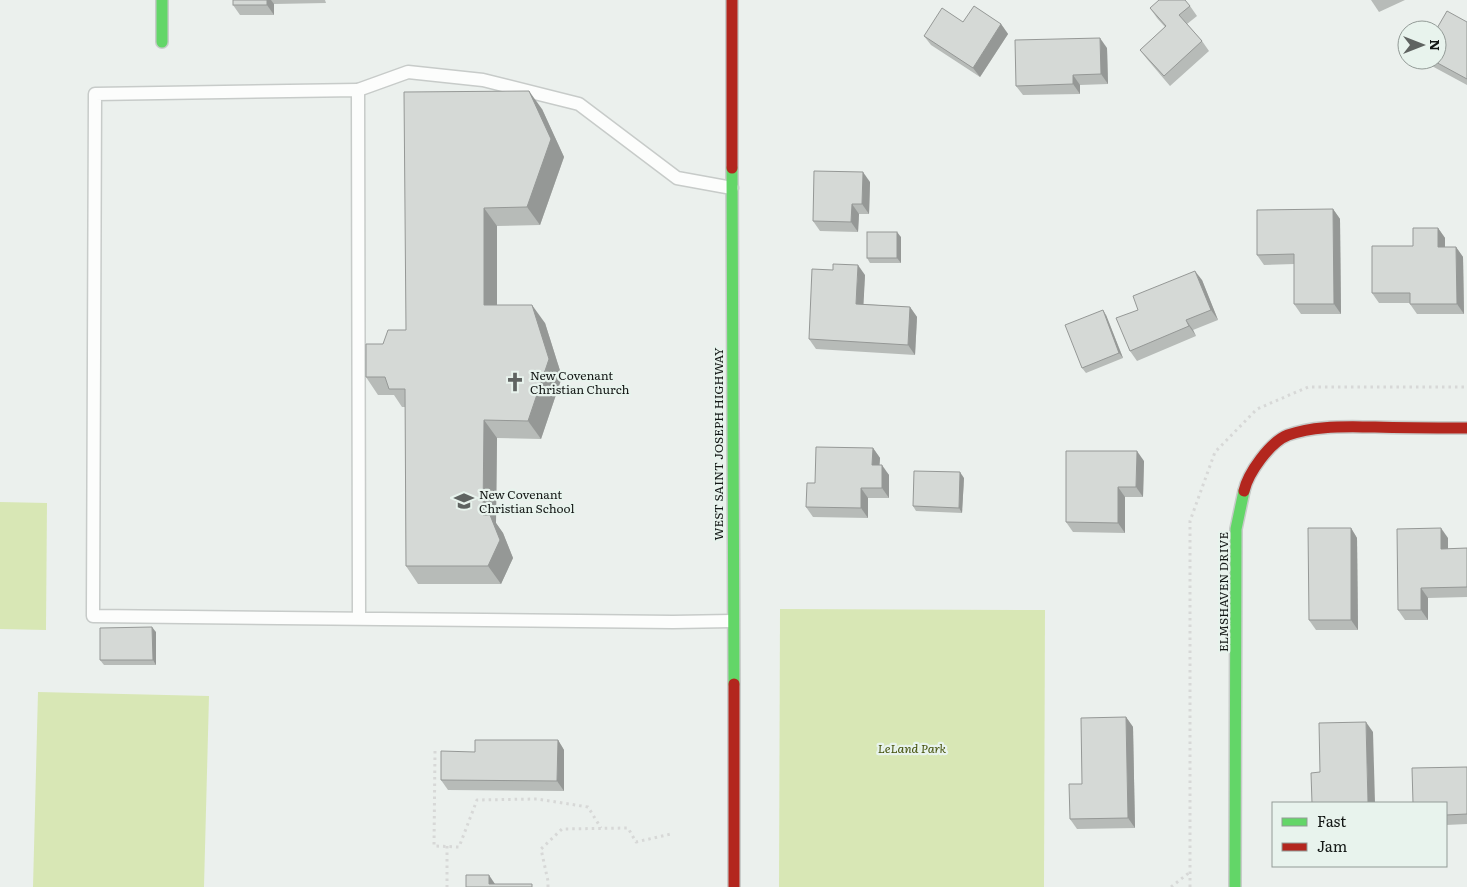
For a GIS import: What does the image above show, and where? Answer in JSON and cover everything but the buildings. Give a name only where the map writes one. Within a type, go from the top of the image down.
[{"type":"street","points":[[162,0],[162,42]]},
{"type":"street","name":"WEST SAINT JOSEPH HIGHWAY","points":[[732,0],[734,887]]},
{"type":"street","name":"ELMSHAVEN DRIVE","points":[[1235,887],[1236,529],[1246,482],[1266,452],[1286,436],[1311,429],[1334,427],[1467,428]]},
{"type":"lane","points":[[732,188],[677,178],[579,104],[483,80],[408,72],[358,90],[95,94],[93,616],[732,621]]},
{"type":"lane","points":[[358,90],[360,618]]},
{"type":"path","points":[[435,751],[434,846],[459,847],[477,800],[537,799],[588,807],[601,828]]},
{"type":"path","points":[[548,887],[541,849],[562,829],[628,828],[636,842],[671,834]]},
{"type":"path","points":[[447,846],[447,887]]},
{"type":"path","points":[[1171,887],[1190,872]]},
{"type":"green space","points":[[0,502],[47,503],[46,630],[0,629]]},
{"type":"green space","name":"LeLand Park","points":[[780,609],[1045,610],[1044,887],[779,887]]},
{"type":"green space","points":[[38,692],[209,696],[204,887],[33,887]]},
{"type":"traffic: fast","points":[[162,0],[162,42]]},
{"type":"traffic: fast","points":[[732,168],[734,684]]},
{"type":"traffic: fast","points":[[1235,887],[1236,529],[1244,491]]},
{"type":"traffic: jam","points":[[732,0],[732,168]]},
{"type":"traffic: jam","points":[[1244,491],[1255,467],[1267,451],[1288,435],[1320,428],[1342,427],[1467,428]]},
{"type":"traffic: jam","points":[[734,684],[734,887]]},
{"type":"place","name":"New Covenant Christian Church","points":[[515,382]]},
{"type":"place","name":"New Covenant Christian School","points":[[464,501]]}]
